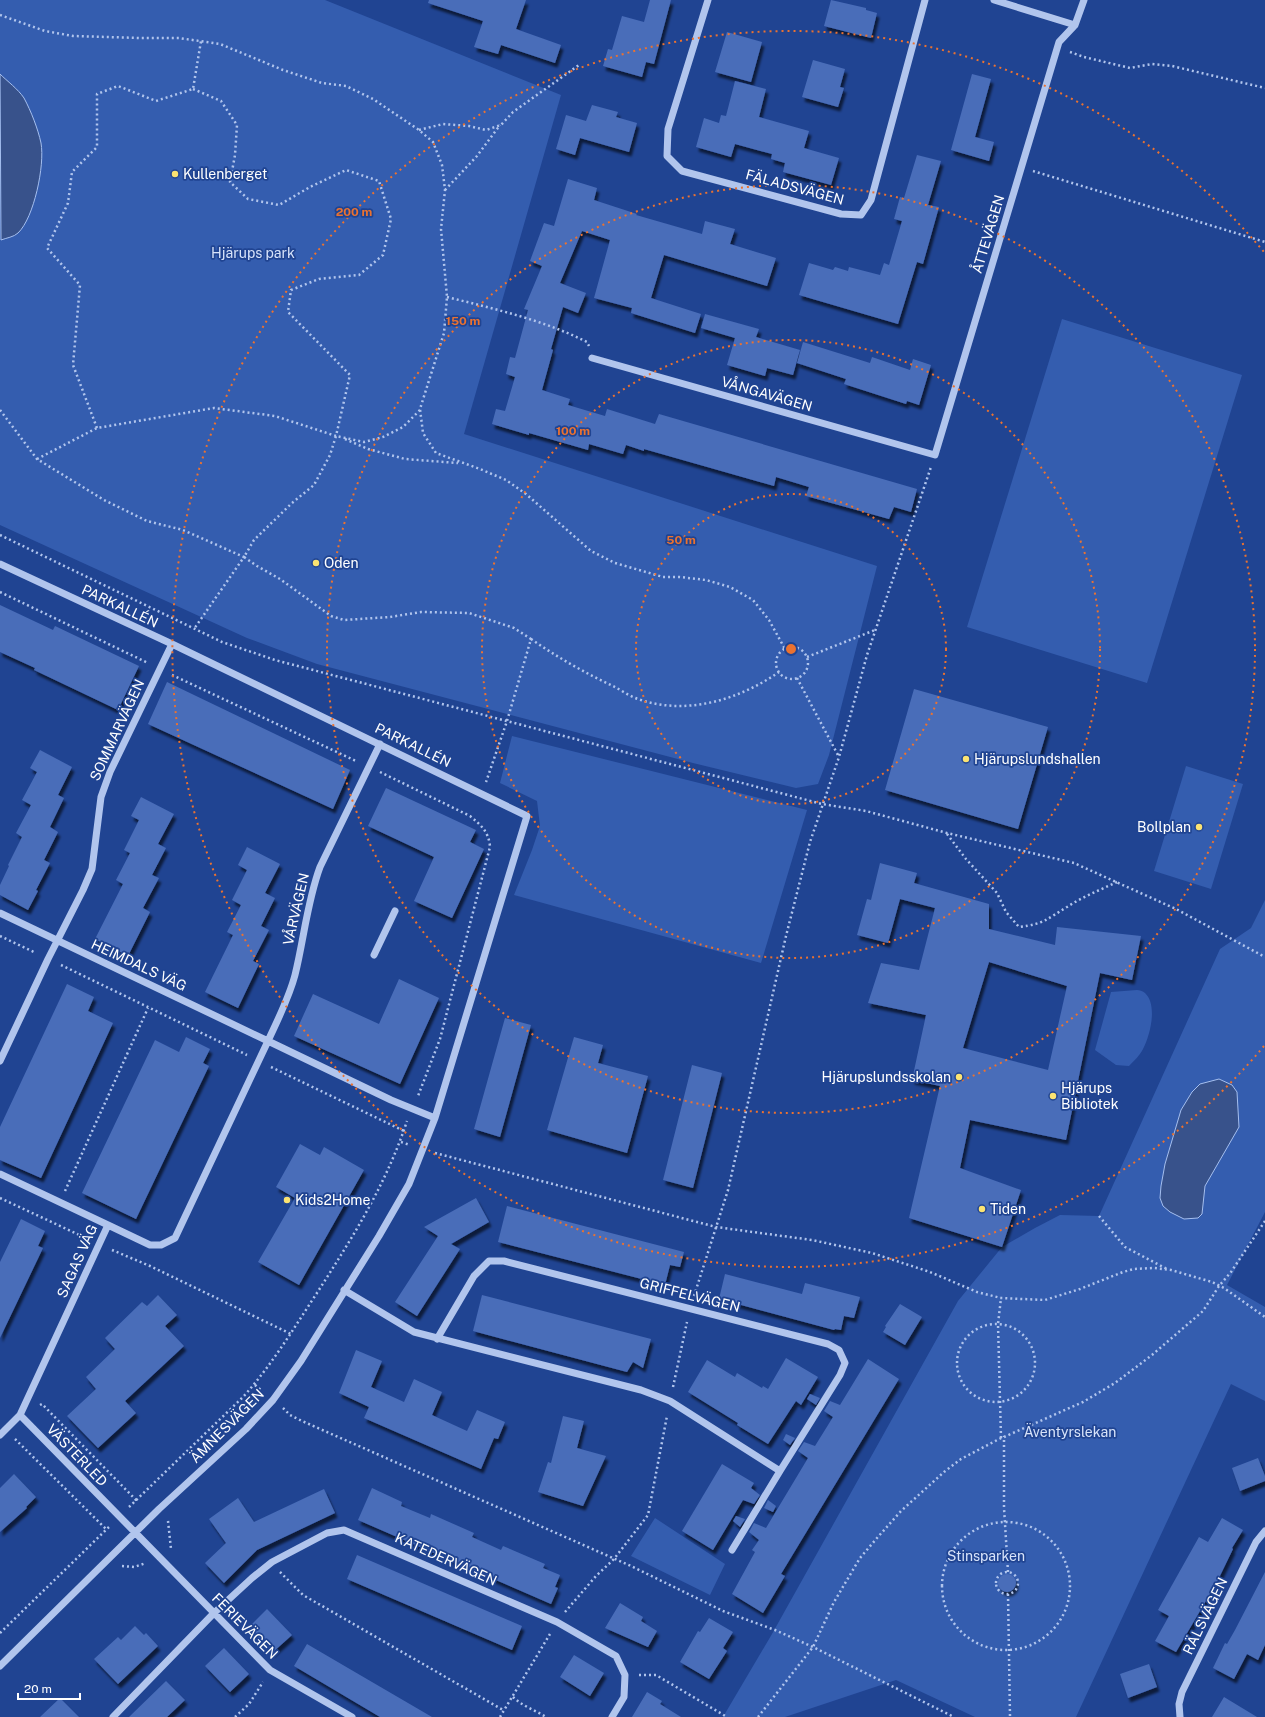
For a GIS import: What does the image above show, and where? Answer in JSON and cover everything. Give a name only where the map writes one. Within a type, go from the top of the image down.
[{"type":"street","name":"FÄLADSVÄGEN","points":[[708,0],[668,130],[667,156],[682,171],[841,214],[861,215],[871,200],[926,0]]},
{"type":"street","points":[[994,0],[1075,25],[1084,0]]},
{"type":"street","name":"ÅTTEVÄGEN","points":[[934,455],[1060,42],[1075,25]]},
{"type":"street","name":"VÅNGAVÄGEN","points":[[592,358],[934,455]]},
{"type":"street","name":"PARKALLÉN","points":[[0,564],[172,644],[528,816],[435,1118]]},
{"type":"street","name":"SOMMARVÄGEN","points":[[0,1061],[48,959],[84,890],[92,868],[101,797],[110,772],[172,644]]},
{"type":"street","name":"VÅRVÄGEN","points":[[268,1041],[288,997],[295,975],[312,888],[320,867],[380,744]]},
{"type":"street","points":[[374,955],[395,911]]},
{"type":"street","name":"HEIMDALS VÄG","points":[[0,913],[411,1109],[435,1118]]},
{"type":"street","points":[[108,1225],[150,1245],[161,1245],[175,1238],[268,1041]]},
{"type":"street","name":"ÄMNESVÄGEN","points":[[0,1666],[110,1556],[246,1429],[273,1400],[301,1361],[379,1236],[408,1184],[435,1118]]},
{"type":"street","name":"SAGAS VÄG","points":[[0,1174],[108,1225],[20,1415]]},
{"type":"street","name":"GRIFFELVÄGEN","points":[[437,1339],[474,1276],[489,1261],[504,1261],[828,1344],[839,1350],[844,1362],[840,1375],[732,1550]]},
{"type":"street","points":[[344,1290],[414,1332],[641,1390],[670,1401],[780,1471]]},
{"type":"street","points":[[2,1433],[20,1415]]},
{"type":"street","name":"VÄSTERLED","points":[[20,1415],[135,1532]]},
{"type":"street","name":"KATEDERVÄGEN","points":[[113,1717],[214,1612],[272,1562],[327,1533],[344,1530],[557,1622],[616,1656],[625,1676],[624,1697],[612,1717]]},
{"type":"street","name":"RÄLSVÄGEN","points":[[1180,1717],[1179,1704],[1182,1692],[1256,1542],[1265,1531]]},
{"type":"street","name":"FERIEVÄGEN","points":[[135,1532],[270,1670],[352,1717]]},
{"type":"path","points":[[0,15],[45,31],[73,36],[179,38],[220,44],[283,70],[322,83],[346,86],[373,98],[419,130],[433,142],[442,165],[445,190],[441,229],[447,297],[444,333],[420,409],[403,427],[383,437],[364,442],[336,436]]},
{"type":"path","points":[[193,89],[201,41]]},
{"type":"path","points":[[1060,42],[1068,50],[1084,57],[1130,68],[1152,64],[1172,66],[1265,88]]},
{"type":"path","points":[[445,190],[477,156],[501,124],[513,112],[579,65]]},
{"type":"path","points":[[97,428],[73,365],[80,285],[47,248],[68,204],[72,172],[97,147],[97,94],[118,86],[156,101],[193,89],[221,101],[237,125],[235,154],[230,182],[248,199],[279,205],[310,187],[346,170],[379,181],[391,219],[383,255],[359,275],[319,279],[291,290],[288,312],[350,375],[336,436],[330,455],[314,485],[292,503],[254,540],[244,557],[194,629]]},
{"type":"path","points":[[419,130],[443,124],[469,126],[486,130],[501,124]]},
{"type":"path","points":[[1022,168],[1265,242]]},
{"type":"path","points":[[447,297],[512,313],[564,330],[587,342],[592,358]]},
{"type":"path","points":[[37,459],[97,428],[214,408],[275,416],[336,436],[368,449],[405,459],[461,463]]},
{"type":"path","points":[[420,409],[424,433],[436,454],[480,469],[506,480],[526,494],[591,551],[615,563],[663,577],[706,580],[730,587],[753,600],[769,620],[785,649]]},
{"type":"path","points":[[0,410],[37,459],[104,500],[147,521],[183,530],[244,557],[280,579],[331,616],[344,620],[390,617],[422,612],[468,613],[514,628],[604,682],[638,698],[660,704],[708,704],[762,684],[779,672]]},
{"type":"path","points":[[500,1717],[557,1622],[596,1576],[614,1559],[648,1515],[670,1401],[690,1309],[728,1190],[788,929],[810,842],[839,756],[876,630],[934,455]]},
{"type":"path","points":[[0,535],[222,642],[275,660],[822,804],[866,811],[946,833],[1074,863],[1176,909],[1265,957]]},
{"type":"path","points":[[0,592],[470,816],[482,826],[489,837],[490,842],[489,853],[440,1039],[421,1090],[411,1109],[401,1142],[379,1192],[366,1215],[291,1334],[255,1385],[0,1633]]},
{"type":"path","points":[[807,657],[876,630]]},
{"type":"path","points":[[483,793],[508,721],[531,639]]},
{"type":"path","points":[[795,648],[800,650],[807,657],[808,667],[802,676],[797,678],[787,678],[779,672],[777,662],[781,652],[785,649],[795,648]]},
{"type":"path","points":[[797,678],[839,756]]},
{"type":"path","points":[[946,833],[966,859],[997,893],[1006,912],[1019,927],[1034,925],[1046,921],[1067,907],[1117,882]]},
{"type":"path","points":[[0,936],[404,1131]]},
{"type":"path","points":[[60,1203],[148,1008]]},
{"type":"path","points":[[401,1142],[716,1227],[812,1240],[872,1253],[930,1272],[977,1292],[1001,1298],[1045,1300],[1134,1269],[1154,1268],[1171,1270],[1190,1275],[1219,1286],[1265,1317]]},
{"type":"path","points":[[0,1198],[157,1270],[291,1334]]},
{"type":"path","points":[[1099,1216],[1125,1247],[1146,1259],[1171,1270]]},
{"type":"path","points":[[758,1717],[813,1647],[834,1602],[860,1558],[901,1511],[924,1488],[961,1460],[1002,1438],[1083,1402],[1115,1383],[1152,1355],[1203,1311],[1265,1221]]},
{"type":"path","points":[[1001,1298],[998,1324],[1008,1572]]},
{"type":"path","points":[[998,1324],[1010,1327],[1021,1333],[1029,1342],[1034,1353],[1035,1365],[1032,1378],[1026,1388],[1017,1396],[993,1402],[980,1398],[969,1391],[961,1380],[958,1367],[958,1354],[964,1342],[973,1332],[985,1326],[998,1324]]},
{"type":"path","points":[[255,1385],[290,1415],[302,1421],[614,1559],[723,1611],[782,1633],[813,1647],[954,1717]]},
{"type":"path","points":[[20,1415],[42,1404],[136,1501]]},
{"type":"path","points":[[2,1433],[14,1438],[107,1530]]},
{"type":"path","points":[[110,1556],[120,1566],[134,1567],[161,1559],[171,1550],[167,1518],[159,1509]]},
{"type":"path","points":[[1005,1521],[1022,1523],[1042,1532],[1057,1545],[1067,1563],[1071,1584],[1068,1604],[1059,1623],[1045,1638],[1026,1647],[1009,1650],[984,1646],[965,1636],[951,1619],[942,1598],[942,1577],[949,1556],[962,1538],[980,1526],[1005,1521]]},
{"type":"path","points":[[272,1562],[303,1596],[503,1710]]},
{"type":"path","points":[[1008,1572],[1015,1576],[1018,1583],[1015,1590],[1008,1594],[998,1590],[996,1583],[1001,1574],[1008,1572]]},
{"type":"path","points":[[1008,1594],[1010,1717]]},
{"type":"path","points":[[235,1717],[249,1704],[270,1670]]},
{"type":"path","points":[[625,1676],[656,1675],[727,1717]]},
{"type":"path","points":[[513,1697],[520,1704],[532,1708],[546,1717]]},
{"type":"green space","name":"Hjärups park","points":[[0,0],[325,0],[561,95],[464,434],[877,566],[829,755],[818,784],[796,788],[693,763],[317,664],[247,638],[0,525]]},
{"type":"green space","points":[[1062,319],[1242,375],[1147,683],[967,627]]},
{"type":"green space","points":[[512,736],[807,810],[761,963],[514,895],[540,826],[537,801],[500,783]]},
{"type":"green space","name":"Bollplan","points":[[1186,766],[1243,784],[1211,889],[1154,871]]},
{"type":"green space","name":"Stinsparken","points":[[1265,900],[1265,1212],[1227,1285],[1265,1307],[1265,1401],[1231,1384],[1076,1717],[975,1717],[896,1680],[785,1717],[723,1717],[772,1634],[958,1301],[1002,1247],[1060,1215],[1099,1216],[1220,949],[1251,928]]},
{"type":"green space","points":[[1137,990],[1145,993],[1149,998],[1152,1013],[1150,1029],[1146,1043],[1137,1058],[1129,1066],[1116,1065],[1095,1050],[1111,992]]},
{"type":"green space","points":[[655,1518],[725,1564],[710,1595],[631,1556]]},
{"type":"shaded area","points":[[0,74],[16,88],[24,98],[32,114],[38,132],[42,153],[40,177],[29,216],[24,226],[18,233],[1,240]]},
{"type":"shaded area","points":[[1219,1079],[1232,1085],[1237,1092],[1239,1127],[1205,1186],[1202,1214],[1198,1218],[1184,1219],[1170,1212],[1163,1206],[1160,1198],[1165,1164],[1181,1110],[1192,1092],[1200,1084]]},
{"type":"building","points":[[429,0],[526,0],[516,29],[561,45],[555,63],[501,45],[498,54],[474,47],[483,21],[428,3]]},
{"type":"building","points":[[650,0],[671,0],[654,64],[646,62],[642,77],[603,66],[608,49],[612,50],[622,16],[644,22]]},
{"type":"building","points":[[831,0],[866,8],[866,10],[877,13],[871,38],[824,26]]},
{"type":"building","points":[[727,32],[762,42],[751,82],[715,72]]},
{"type":"building","points":[[813,60],[845,69],[840,87],[844,88],[838,107],[802,97]]},
{"type":"building","points":[[972,74],[991,79],[975,137],[994,142],[989,161],[951,150]]},
{"type":"building","points":[[735,81],[766,89],[759,117],[809,131],[804,148],[839,158],[831,185],[783,172],[785,163],[771,159],[772,154],[735,144],[731,157],[696,147],[704,118],[719,123],[721,115],[726,116]]},
{"type":"building","points":[[592,105],[618,112],[616,117],[637,123],[629,152],[580,138],[575,155],[556,149],[566,115],[586,121]]},
{"type":"building","points":[[917,155],[941,161],[928,205],[939,207],[923,264],[917,262],[898,324],[799,295],[809,263],[833,270],[835,267],[848,271],[849,267],[880,275],[884,263],[889,265],[902,221],[894,219],[900,197],[904,198]]},
{"type":"building","points":[[568,179],[597,188],[594,200],[637,214],[636,215],[702,234],[705,221],[735,229],[730,244],[776,258],[767,286],[664,255],[651,298],[701,314],[695,333],[631,313],[632,308],[594,298],[610,240],[582,231],[560,283],[586,293],[578,313],[563,307],[551,349],[553,350],[542,390],[570,399],[568,405],[605,416],[607,409],[655,424],[659,414],[917,489],[911,512],[894,507],[889,519],[806,496],[809,487],[776,477],[774,486],[626,445],[623,454],[589,444],[588,450],[492,424],[496,409],[505,411],[515,377],[506,374],[510,357],[515,358],[528,310],[524,309],[542,266],[530,261],[544,223],[554,226]]},
{"type":"building","points":[[705,314],[759,329],[756,337],[800,350],[793,375],[767,368],[765,376],[727,365],[735,338],[701,328]]},
{"type":"building","points":[[803,342],[870,363],[872,357],[910,370],[913,359],[931,365],[919,405],[907,401],[906,404],[844,384],[846,379],[797,363]]},
{"type":"building","points":[[0,605],[53,630],[55,626],[139,666],[118,710],[0,652]]},
{"type":"building","points":[[167,682],[350,770],[333,809],[148,724]]},
{"type":"building","name":"Hjärupslundshallen","points":[[914,689],[1048,727],[1018,829],[885,790]]},
{"type":"building","points":[[40,750],[72,767],[58,795],[64,798],[50,827],[58,832],[44,860],[50,863],[36,890],[38,891],[28,910],[0,895],[0,885],[22,837],[16,833],[31,805],[22,800],[37,772],[30,768]]},
{"type":"building","points":[[386,788],[476,830],[470,842],[484,849],[452,918],[414,901],[434,857],[368,826]]},
{"type":"building","points":[[141,797],[174,814],[158,844],[166,848],[152,875],[159,878],[143,908],[150,912],[128,956],[95,939],[123,884],[116,880],[130,853],[124,850],[139,820],[131,816]]},
{"type":"building","points":[[247,847],[280,864],[265,893],[275,898],[261,926],[269,930],[253,961],[259,964],[238,1008],[205,992],[233,935],[227,932],[241,905],[232,900],[247,870],[238,865]]},
{"type":"building","name":"Hjärupslundsskolan","points":[[880,863],[917,873],[914,883],[989,904],[989,929],[1055,945],[1057,927],[1141,936],[1132,980],[1100,973],[1066,1140],[970,1120],[960,1168],[1021,1190],[1002,1247],[909,1218],[940,1086],[912,1080],[926,1015],[868,1003],[881,963],[919,970],[935,908],[900,899],[888,943],[857,935],[867,899],[871,900]],"holes":[[[989,962],[1067,986],[1048,1070],[963,1048]]]},
{"type":"building","points":[[399,979],[439,998],[400,1084],[294,1036],[313,994],[379,1024]]},
{"type":"building","points":[[67,984],[94,997],[88,1011],[113,1023],[41,1178],[0,1160],[0,1127]]},
{"type":"building","points":[[505,1018],[531,1025],[500,1137],[474,1129]]},
{"type":"building","points":[[186,1037],[210,1049],[203,1063],[209,1066],[136,1219],[82,1193],[155,1040],[179,1052]]},
{"type":"building","points":[[574,1037],[603,1045],[598,1063],[648,1076],[627,1153],[547,1130]]},
{"type":"building","points":[[692,1065],[722,1073],[693,1188],[663,1180]]},
{"type":"building","points":[[300,1144],[320,1155],[324,1147],[364,1170],[299,1285],[258,1262],[295,1198],[276,1187]]},
{"type":"building","points":[[476,1198],[489,1222],[451,1244],[460,1249],[417,1316],[395,1302],[438,1236],[424,1227]]},
{"type":"building","points":[[507,1206],[684,1252],[680,1267],[670,1265],[665,1285],[498,1242]]},
{"type":"building","points":[[21,1219],[45,1231],[38,1246],[43,1248],[0,1338],[0,1262]]},
{"type":"building","points":[[725,1274],[802,1294],[805,1283],[860,1297],[854,1318],[844,1316],[841,1330],[834,1330],[719,1299]]},
{"type":"building","points":[[158,1295],[177,1315],[165,1326],[184,1346],[125,1401],[136,1413],[98,1448],[67,1416],[96,1389],[86,1377],[115,1349],[105,1338],[142,1302],[147,1306]]},
{"type":"building","points":[[482,1295],[651,1339],[643,1368],[633,1362],[627,1372],[473,1331]]},
{"type":"building","points":[[900,1304],[922,1317],[905,1345],[883,1332],[886,1327],[885,1326]]},
{"type":"building","points":[[356,1350],[382,1361],[371,1387],[404,1402],[414,1379],[442,1392],[432,1415],[467,1431],[477,1410],[505,1422],[498,1439],[494,1438],[481,1469],[364,1418],[369,1407],[339,1393]]},
{"type":"building","points":[[786,1358],[818,1377],[801,1405],[796,1401],[768,1444],[737,1425],[738,1423],[688,1392],[707,1360],[735,1377],[737,1373],[762,1388],[763,1386],[768,1389]]},
{"type":"building","points":[[868,1359],[899,1379],[781,1574],[785,1576],[763,1613],[732,1594],[755,1552],[752,1550],[759,1540],[749,1532],[754,1523],[766,1528],[808,1458],[798,1451],[804,1442],[815,1446],[833,1417],[824,1411],[830,1401],[840,1405]]},
{"type":"building","points":[[810,1394],[820,1398],[816,1405],[807,1399]]},
{"type":"building","points":[[563,1416],[584,1421],[577,1448],[606,1456],[583,1506],[538,1492],[548,1462],[551,1463]]},
{"type":"building","points":[[786,1434],[795,1438],[790,1445],[783,1440]]},
{"type":"building","points":[[1258,1458],[1265,1476],[1265,1481],[1240,1491],[1232,1468]]},
{"type":"building","points":[[722,1464],[754,1483],[751,1488],[760,1495],[754,1504],[743,1500],[713,1550],[682,1531]]},
{"type":"building","points":[[14,1474],[36,1497],[26,1507],[27,1508],[0,1532],[0,1488]]},
{"type":"building","points":[[372,1488],[402,1502],[401,1506],[430,1518],[431,1514],[474,1533],[472,1537],[501,1550],[503,1546],[545,1564],[543,1568],[560,1575],[555,1587],[558,1588],[551,1604],[358,1520]]},
{"type":"building","points":[[324,1489],[335,1513],[257,1550],[224,1583],[205,1563],[226,1543],[209,1519],[238,1498],[254,1522]]},
{"type":"building","points":[[768,1500],[776,1506],[773,1512],[764,1508]]},
{"type":"building","points":[[736,1516],[745,1519],[740,1527],[733,1521]]},
{"type":"building","points":[[1222,1518],[1243,1530],[1232,1548],[1233,1549],[1217,1582],[1176,1652],[1155,1641],[1169,1616],[1158,1610],[1199,1537],[1208,1542]]},
{"type":"building","points":[[357,1555],[522,1626],[512,1650],[347,1579]]},
{"type":"building","points":[[1265,1572],[1265,1645],[1258,1660],[1247,1654],[1234,1679],[1213,1668],[1225,1643],[1227,1644],[1235,1630]]},
{"type":"building","points":[[1007,1574],[1013,1577],[1016,1583],[1013,1589],[1007,1592],[1001,1589],[998,1583],[1001,1577]]},
{"type":"building","points":[[620,1603],[643,1617],[641,1621],[657,1631],[648,1647],[605,1628]]},
{"type":"building","points":[[267,1609],[292,1635],[272,1653],[248,1628]]},
{"type":"building","points":[[709,1618],[733,1632],[723,1648],[727,1651],[709,1679],[680,1662],[698,1631],[700,1632]]},
{"type":"building","points":[[135,1626],[144,1635],[146,1633],[158,1646],[118,1684],[94,1659],[118,1637],[121,1640]]},
{"type":"building","points":[[307,1644],[432,1717],[380,1717],[294,1666]]},
{"type":"building","points":[[224,1648],[249,1674],[230,1692],[205,1666]]},
{"type":"building","points":[[574,1655],[604,1673],[590,1696],[560,1677]]},
{"type":"building","points":[[1149,1664],[1157,1687],[1128,1698],[1120,1674]]},
{"type":"building","points":[[166,1681],[185,1700],[167,1717],[129,1717]]},
{"type":"building","points":[[647,1692],[662,1701],[660,1704],[681,1717],[632,1717]]},
{"type":"building","points":[[1224,1697],[1257,1717],[1212,1717]]},
{"type":"building","points":[[60,1698],[79,1717],[40,1717]]},
{"type":"place","name":"Kullenberget","points":[[175,174]]},
{"type":"place","name":"Oden","points":[[316,563]]},
{"type":"place","name":"Hjärupslundshallen","points":[[966,759]]},
{"type":"place","name":"Bollplan","points":[[1199,827]]},
{"type":"place","name":"Hjärupslundsskolan","points":[[959,1077]]},
{"type":"place","name":"Hjärups Bibliotek","points":[[1053,1096]]},
{"type":"place","name":"Kids2Home","points":[[287,1200]]},
{"type":"place","name":"Tiden","points":[[982,1209]]},
{"type":"park label","name":"Äventyrslekan","points":[[1070,1432]]}]
